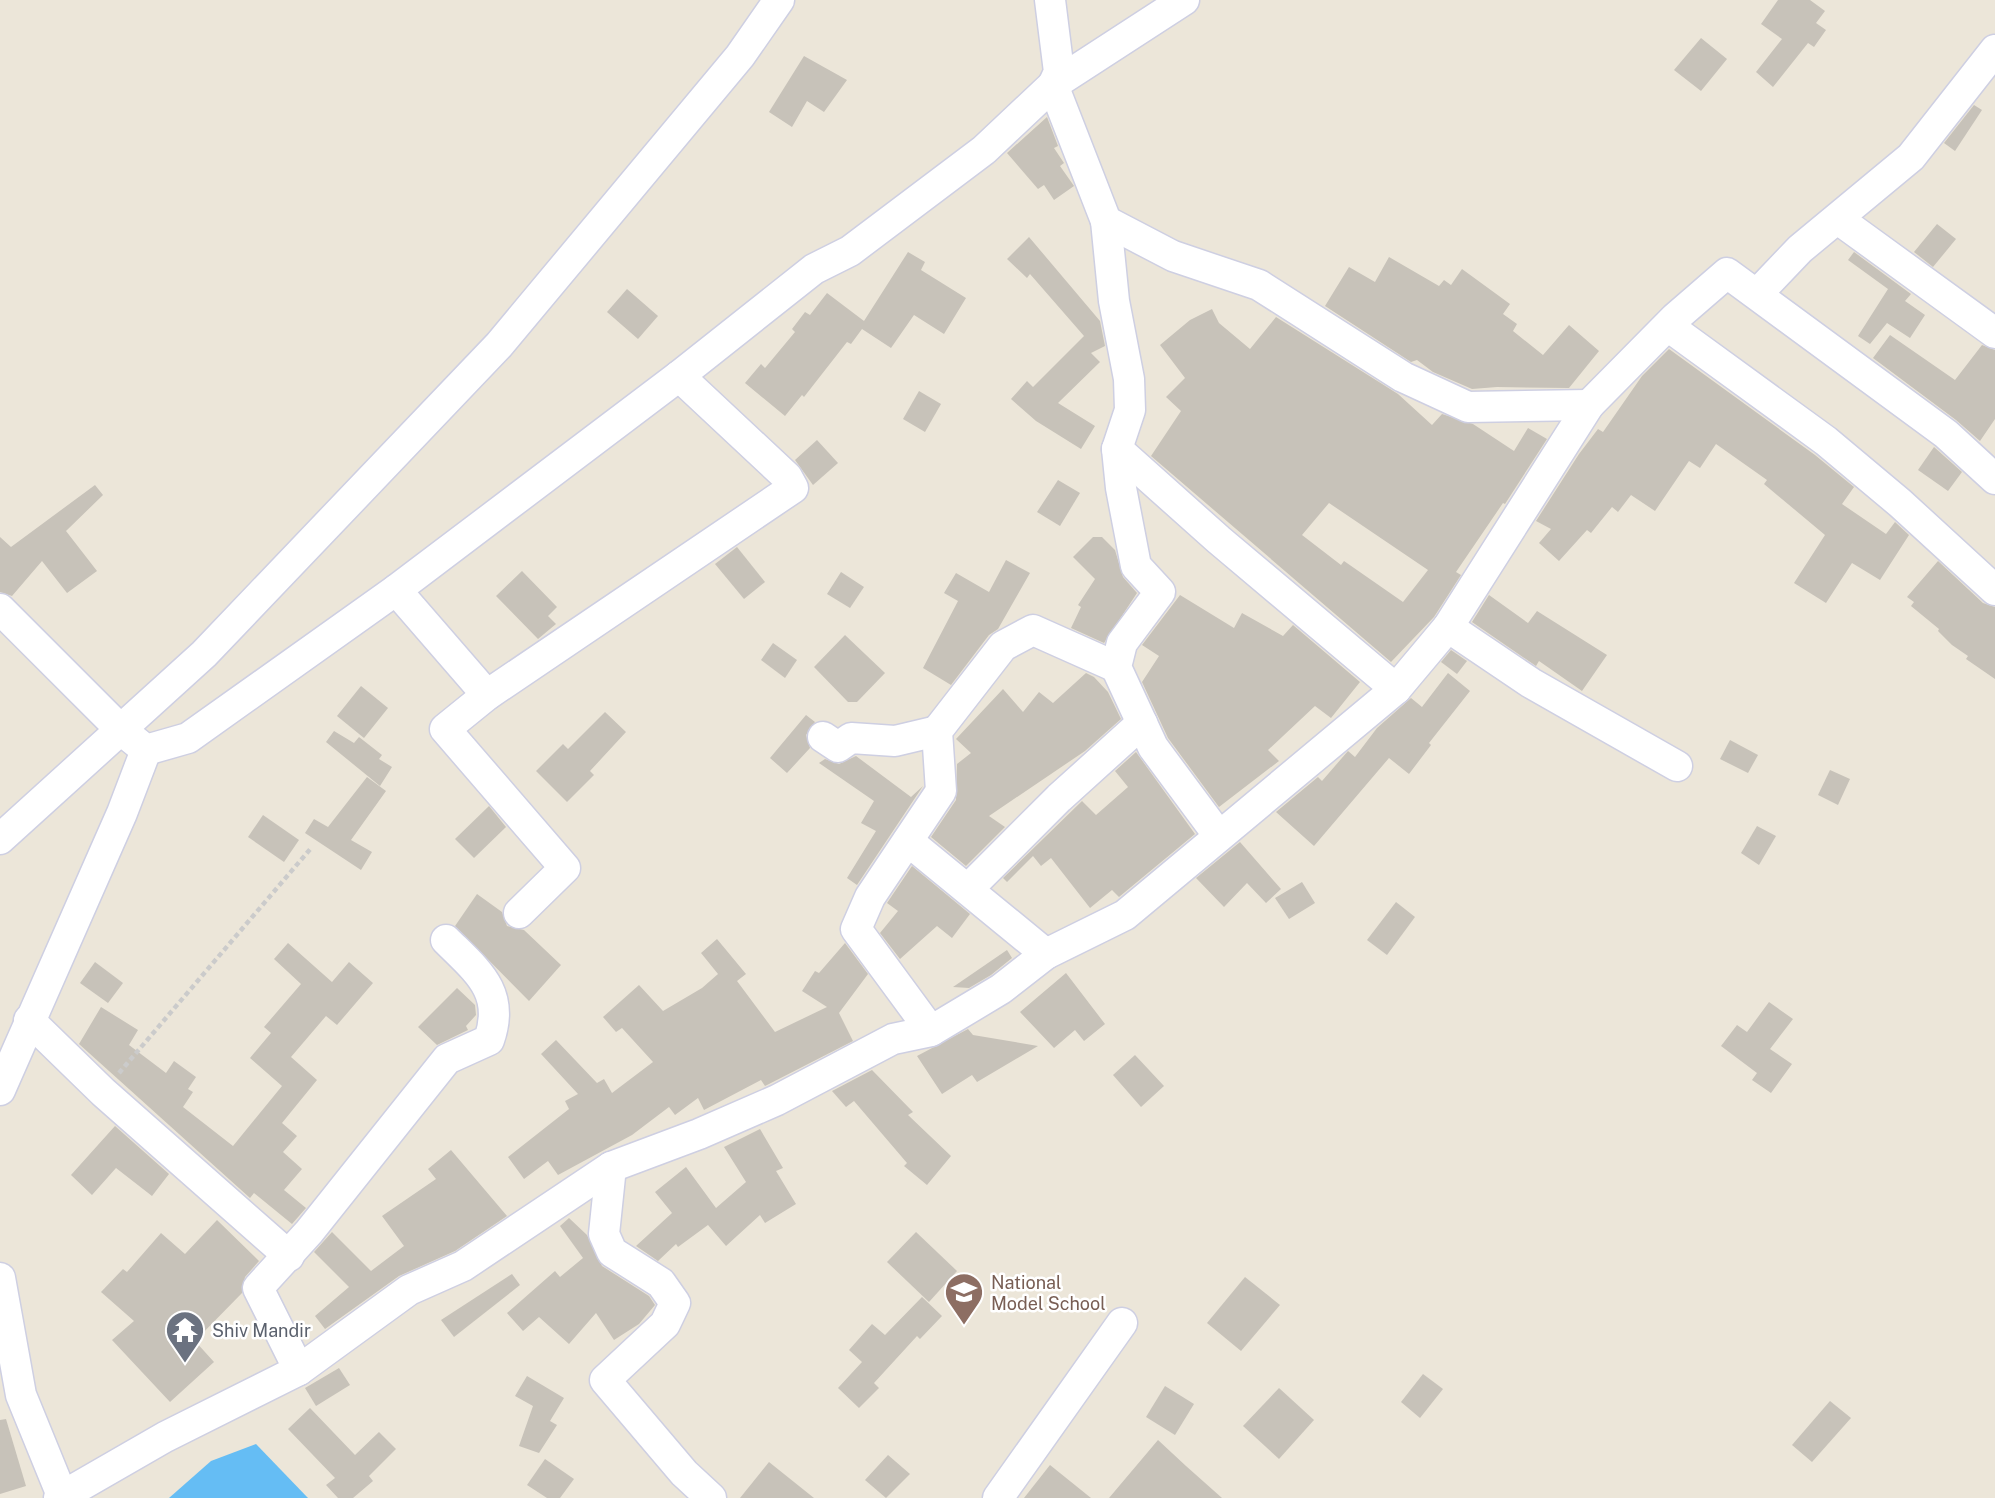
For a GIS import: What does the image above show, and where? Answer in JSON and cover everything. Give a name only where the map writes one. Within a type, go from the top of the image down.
[{"type":"street","points":[[0,839],[204,654],[499,345],[740,56],[779,0]]},
{"type":"street","points":[[1050,0],[1059,72],[1053,85],[1106,221],[1114,301],[1129,379],[1130,410],[1117,449],[1121,488],[1136,566],[1160,592],[1122,643],[1116,667],[1153,747],[1219,836]]},
{"type":"street","points":[[146,750],[188,738],[396,590],[679,376],[814,269],[850,251],[984,150],[1053,85],[1184,0]]},
{"type":"street","points":[[1758,293],[1800,249],[1911,157],[1995,50]]},
{"type":"street","points":[[1838,219],[1995,333]]},
{"type":"street","points":[[1106,221],[1173,256],[1259,285],[1403,377],[1468,407],[1588,405]]},
{"type":"street","points":[[0,1278],[11,1403],[62,1497],[165,1437],[299,1370],[409,1290],[463,1266],[611,1167],[699,1134],[777,1100],[893,1039],[931,1031],[1001,989],[1046,954],[1125,915],[1396,689],[1448,627],[1588,405],[1668,326],[1727,273],[1758,293],[1946,434],[1995,479]]},
{"type":"street","points":[[1668,326],[1826,441],[1900,503],[1995,590]]},
{"type":"street","points":[[519,913],[565,868],[445,729],[487,695],[793,488],[788,477],[679,376]]},
{"type":"street","points":[[1117,449],[1219,540],[1396,689]]},
{"type":"street","points":[[396,590],[487,695]]},
{"type":"street","points":[[0,609],[120,729],[146,750]]},
{"type":"street","points":[[1448,627],[1531,682],[1677,766]]},
{"type":"street","points":[[823,737],[838,747],[851,738],[895,741],[937,732],[1003,646],[1033,630],[1116,667]]},
{"type":"street","points":[[969,888],[1059,798],[1142,723]]},
{"type":"street","points":[[931,1031],[856,929],[870,897],[941,791],[937,732]]},
{"type":"street","points":[[0,1090],[122,813],[146,750]]},
{"type":"street","points":[[908,841],[969,888],[1046,954]]},
{"type":"street","points":[[299,1370],[258,1288],[289,1256],[447,1059],[489,1040],[495,1022],[494,1000],[480,975],[446,940]]},
{"type":"street","points":[[29,1020],[103,1092],[289,1256]]},
{"type":"street","points":[[611,1167],[604,1234],[612,1252],[661,1283],[675,1303],[665,1324],[605,1380],[684,1473],[711,1498]]},
{"type":"street","points":[[1007,1495],[1122,1323]]},
{"type":"path","points":[[103,1092],[313,847]]},
{"type":"water","points":[[256,1444],[308,1498],[169,1498],[211,1461]]},
{"type":"building","points":[[1778,0],[1810,0],[1825,11],[1816,23],[1826,30],[1814,47],[1808,43],[1773,87],[1756,72],[1782,39],[1761,24]]},
{"type":"building","points":[[1701,38],[1727,59],[1701,91],[1674,70]]},
{"type":"building","points":[[804,56],[847,80],[824,112],[807,101],[792,127],[769,112]]},
{"type":"building","points":[[1974,105],[1982,110],[1955,151],[1944,143]]},
{"type":"building","points":[[1047,117],[1058,146],[1054,148],[1064,163],[1060,166],[1074,186],[1054,200],[1044,185],[1038,189],[1007,153]]},
{"type":"building","points":[[1937,224],[1956,239],[1933,267],[1914,252]]},
{"type":"building","points":[[1029,237],[1100,321],[1105,346],[1091,353],[1100,362],[1058,403],[1095,426],[1081,449],[1036,421],[1011,399],[1027,381],[1033,387],[1084,336],[1030,274],[1027,278],[1007,259]]},
{"type":"building","points":[[908,252],[925,262],[921,270],[966,298],[944,334],[914,315],[891,348],[862,329],[851,344],[847,342],[804,397],[802,395],[785,416],[745,383],[761,364],[765,368],[795,332],[792,329],[805,312],[810,315],[827,293],[864,321]]},
{"type":"building","points":[[1854,252],[1911,294],[1905,301],[1925,315],[1910,338],[1887,323],[1870,344],[1858,336],[1888,289],[1848,260]]},
{"type":"building","points":[[1389,257],[1439,286],[1444,280],[1451,285],[1462,269],[1510,304],[1503,314],[1517,324],[1513,331],[1543,355],[1569,325],[1599,351],[1569,388],[1472,389],[1433,372],[1417,360],[1411,362],[1325,306],[1349,267],[1375,282]]},
{"type":"building","points":[[627,289],[658,316],[638,339],[607,312]]},
{"type":"building","points":[[1212,309],[1219,323],[1250,349],[1276,317],[1398,394],[1432,425],[1442,414],[1473,424],[1514,451],[1528,428],[1547,439],[1456,572],[1461,575],[1434,617],[1391,662],[1151,456],[1181,411],[1166,397],[1185,378],[1160,345],[1190,320]],"holes":[[[1329,503],[1428,570],[1403,602],[1344,561],[1341,565],[1302,535]]]},
{"type":"building","points":[[1890,335],[1955,380],[1982,345],[1995,350],[1995,419],[1980,441],[1873,358]]},
{"type":"building","points":[[1669,349],[1815,455],[1854,487],[1842,504],[1886,534],[1895,522],[1909,535],[1880,580],[1852,563],[1826,603],[1794,583],[1825,535],[1764,484],[1767,480],[1716,444],[1700,468],[1689,461],[1655,511],[1631,495],[1618,512],[1612,507],[1591,533],[1587,530],[1559,561],[1539,543],[1551,529],[1536,521],[1579,454],[1598,429],[1603,432],[1642,376]]},
{"type":"building","points":[[919,391],[941,404],[925,432],[903,419]]},
{"type":"building","points":[[817,440],[838,463],[813,485],[795,460]]},
{"type":"building","points":[[1934,447],[1962,472],[1948,491],[1918,470]]},
{"type":"building","points":[[1058,480],[1080,493],[1060,526],[1037,512]]},
{"type":"building","points":[[95,485],[103,495],[66,531],[97,571],[67,593],[42,561],[12,596],[0,592],[0,537],[11,547]]},
{"type":"building","points":[[1093,537],[1102,537],[1115,550],[1123,577],[1137,593],[1104,643],[1071,628],[1081,607],[1078,605],[1095,579],[1073,557]]},
{"type":"building","points":[[737,547],[765,582],[744,599],[715,564]]},
{"type":"building","points":[[1006,560],[1030,573],[998,629],[989,635],[951,685],[923,668],[958,601],[944,593],[956,573],[989,592]]},
{"type":"building","points":[[1938,561],[1983,603],[1995,607],[1995,679],[1966,659],[1968,656],[1952,645],[1939,629],[1911,606],[1914,602],[1907,597]]},
{"type":"building","points":[[522,571],[557,607],[548,616],[556,624],[538,639],[496,596]]},
{"type":"building","points":[[841,572],[864,587],[850,608],[827,594]]},
{"type":"building","points":[[1180,595],[1234,628],[1242,613],[1283,636],[1293,625],[1360,682],[1331,718],[1315,706],[1268,750],[1279,761],[1219,807],[1168,738],[1142,682],[1159,656],[1142,645]]},
{"type":"building","points":[[1489,595],[1528,623],[1537,611],[1607,655],[1582,691],[1539,661],[1536,666],[1472,622]]},
{"type":"building","points":[[845,635],[885,673],[857,702],[848,702],[814,667]]},
{"type":"building","points":[[773,643],[797,660],[785,678],[761,660]]},
{"type":"building","points":[[1451,650],[1467,661],[1457,674],[1441,662]]},
{"type":"building","points":[[1086,673],[1094,677],[1108,692],[1121,719],[1085,751],[989,816],[1005,827],[966,866],[931,837],[956,800],[957,764],[971,753],[956,739],[1003,689],[1023,712],[1039,692],[1053,703]]},
{"type":"building","points":[[1448,673],[1470,691],[1429,743],[1431,745],[1409,774],[1389,758],[1314,846],[1276,812],[1318,777],[1322,781],[1348,751],[1355,757],[1377,728],[1411,698],[1422,707]]},
{"type":"building","points":[[361,686],[388,708],[364,738],[337,716]]},
{"type":"building","points":[[605,712],[626,732],[590,771],[594,775],[567,802],[536,771],[563,744],[568,749]]},
{"type":"building","points":[[806,715],[815,722],[806,735],[810,748],[787,773],[770,758]]},
{"type":"building","points":[[334,731],[354,743],[359,737],[382,755],[379,759],[392,767],[380,786],[326,742]]},
{"type":"building","points":[[1730,740],[1758,755],[1748,773],[1720,759]]},
{"type":"building","points":[[1136,752],[1195,834],[1119,897],[1112,890],[1090,908],[1051,858],[1041,866],[1033,856],[1007,882],[1003,878],[1082,801],[1096,815],[1128,787],[1115,771]]},
{"type":"building","points":[[856,756],[911,797],[923,786],[857,885],[847,878],[876,831],[861,823],[874,801],[819,763],[825,759],[839,764]]},
{"type":"building","points":[[1830,770],[1850,779],[1838,805],[1818,795]]},
{"type":"building","points":[[367,777],[386,791],[351,840],[372,852],[361,870],[305,833],[314,819],[328,827]]},
{"type":"building","points":[[489,806],[506,827],[474,858],[455,839]]},
{"type":"building","points":[[263,815],[299,840],[284,862],[248,837]]},
{"type":"building","points":[[1757,826],[1776,836],[1759,865],[1741,853]]},
{"type":"building","points":[[1240,842],[1281,889],[1266,903],[1247,883],[1224,907],[1196,878]]},
{"type":"building","points":[[912,866],[970,914],[952,938],[937,926],[900,959],[880,933],[898,911],[887,903]]},
{"type":"building","points":[[1302,882],[1315,903],[1289,919],[1275,898]]},
{"type":"building","points":[[477,894],[502,912],[507,926],[524,930],[561,965],[529,1001],[455,926]]},
{"type":"building","points":[[1396,902],[1415,917],[1387,955],[1367,940]]},
{"type":"building","points":[[717,939],[746,974],[737,981],[775,1032],[827,1007],[802,991],[815,971],[819,973],[845,943],[868,974],[839,1013],[853,1041],[765,1086],[761,1080],[704,1110],[698,1098],[675,1115],[669,1107],[632,1135],[558,1175],[548,1161],[524,1179],[508,1157],[569,1109],[565,1101],[578,1094],[541,1054],[556,1040],[597,1083],[604,1079],[612,1093],[653,1062],[622,1028],[616,1032],[603,1017],[639,985],[663,1011],[702,988],[718,974],[701,953]]},
{"type":"building","points":[[288,943],[332,982],[349,962],[373,983],[337,1025],[326,1016],[291,1057],[317,1080],[282,1123],[297,1136],[283,1152],[302,1169],[284,1190],[306,1208],[292,1224],[254,1193],[250,1198],[79,1044],[101,1007],[138,1030],[129,1045],[166,1073],[174,1061],[196,1077],[188,1089],[193,1092],[183,1107],[233,1146],[282,1086],[250,1058],[271,1033],[264,1027],[301,984],[274,959]]},
{"type":"building","points":[[1007,950],[1012,958],[991,975],[969,988],[953,987]]},
{"type":"building","points":[[95,962],[123,983],[108,1003],[80,983]]},
{"type":"building","points":[[1066,973],[1105,1024],[1084,1041],[1075,1030],[1054,1048],[1020,1012]]},
{"type":"building","points":[[457,988],[475,1005],[476,1015],[466,1026],[468,1030],[437,1045],[418,1027]]},
{"type":"building","points":[[1769,1002],[1793,1019],[1770,1049],[1792,1064],[1771,1093],[1752,1080],[1757,1073],[1721,1046],[1737,1025],[1747,1032]]},
{"type":"building","points":[[968,1029],[973,1035],[1038,1046],[977,1082],[972,1075],[942,1094],[917,1056]]},
{"type":"building","points":[[1135,1055],[1164,1086],[1141,1107],[1113,1075]]},
{"type":"building","points":[[872,1070],[913,1112],[908,1115],[951,1156],[927,1185],[904,1166],[907,1163],[854,1101],[846,1107],[832,1091]]},
{"type":"building","points":[[115,1126],[169,1174],[152,1196],[116,1168],[92,1195],[71,1175]]},
{"type":"building","points":[[760,1129],[783,1168],[776,1171],[796,1204],[765,1223],[760,1215],[726,1246],[708,1225],[678,1247],[676,1244],[658,1261],[636,1246],[672,1213],[655,1192],[686,1167],[716,1208],[746,1182],[724,1147]]},
{"type":"building","points":[[451,1150],[507,1216],[455,1251],[399,1276],[325,1329],[315,1316],[349,1287],[314,1252],[332,1232],[371,1271],[404,1246],[382,1216],[436,1179],[428,1169]]},
{"type":"building","points":[[569,1218],[587,1235],[602,1266],[649,1296],[655,1305],[639,1324],[614,1340],[596,1313],[569,1344],[539,1317],[523,1331],[507,1313],[555,1271],[560,1277],[583,1258],[560,1226]]},
{"type":"building","points":[[217,1220],[259,1261],[245,1277],[242,1293],[195,1341],[214,1362],[170,1402],[112,1340],[134,1321],[101,1292],[123,1269],[127,1272],[161,1233],[185,1254]]},
{"type":"building","points":[[916,1232],[957,1271],[929,1302],[887,1262]]},
{"type":"building","points":[[512,1274],[520,1285],[454,1337],[441,1320]]},
{"type":"building","points":[[1245,1277],[1280,1305],[1241,1351],[1207,1323]]},
{"type":"building","points":[[922,1297],[942,1316],[920,1339],[917,1336],[874,1383],[879,1388],[859,1408],[838,1388],[862,1362],[849,1350],[872,1324],[885,1335]]},
{"type":"building","points":[[339,1368],[350,1385],[316,1406],[305,1388]]},
{"type":"building","points":[[1423,1374],[1443,1389],[1420,1418],[1401,1402]]},
{"type":"building","points":[[527,1376],[564,1398],[550,1421],[557,1425],[539,1453],[519,1446],[533,1406],[515,1396]]},
{"type":"building","points":[[1165,1386],[1194,1404],[1175,1435],[1146,1417]]},
{"type":"building","points":[[1279,1388],[1314,1420],[1279,1459],[1243,1426]]},
{"type":"building","points":[[1830,1401],[1851,1418],[1812,1462],[1792,1445]]},
{"type":"building","points":[[310,1408],[355,1455],[379,1432],[396,1449],[369,1476],[373,1481],[353,1498],[338,1498],[326,1485],[335,1478],[288,1429]]},
{"type":"building","points":[[6,1419],[26,1486],[0,1494],[0,1420]]},
{"type":"building","points":[[1158,1440],[1186,1466],[1222,1498],[1109,1498]]},
{"type":"building","points":[[888,1455],[910,1474],[886,1498],[865,1480]]},
{"type":"building","points":[[545,1459],[574,1479],[560,1498],[547,1498],[527,1485]]},
{"type":"building","points":[[769,1462],[814,1498],[740,1498]]},
{"type":"building","points":[[1050,1465],[1091,1498],[1024,1498]]},
{"type":"place","name":"National Model School","points":[[964,1326]]},
{"type":"place","name":"Shiv Mandir","points":[[185,1364]]}]
